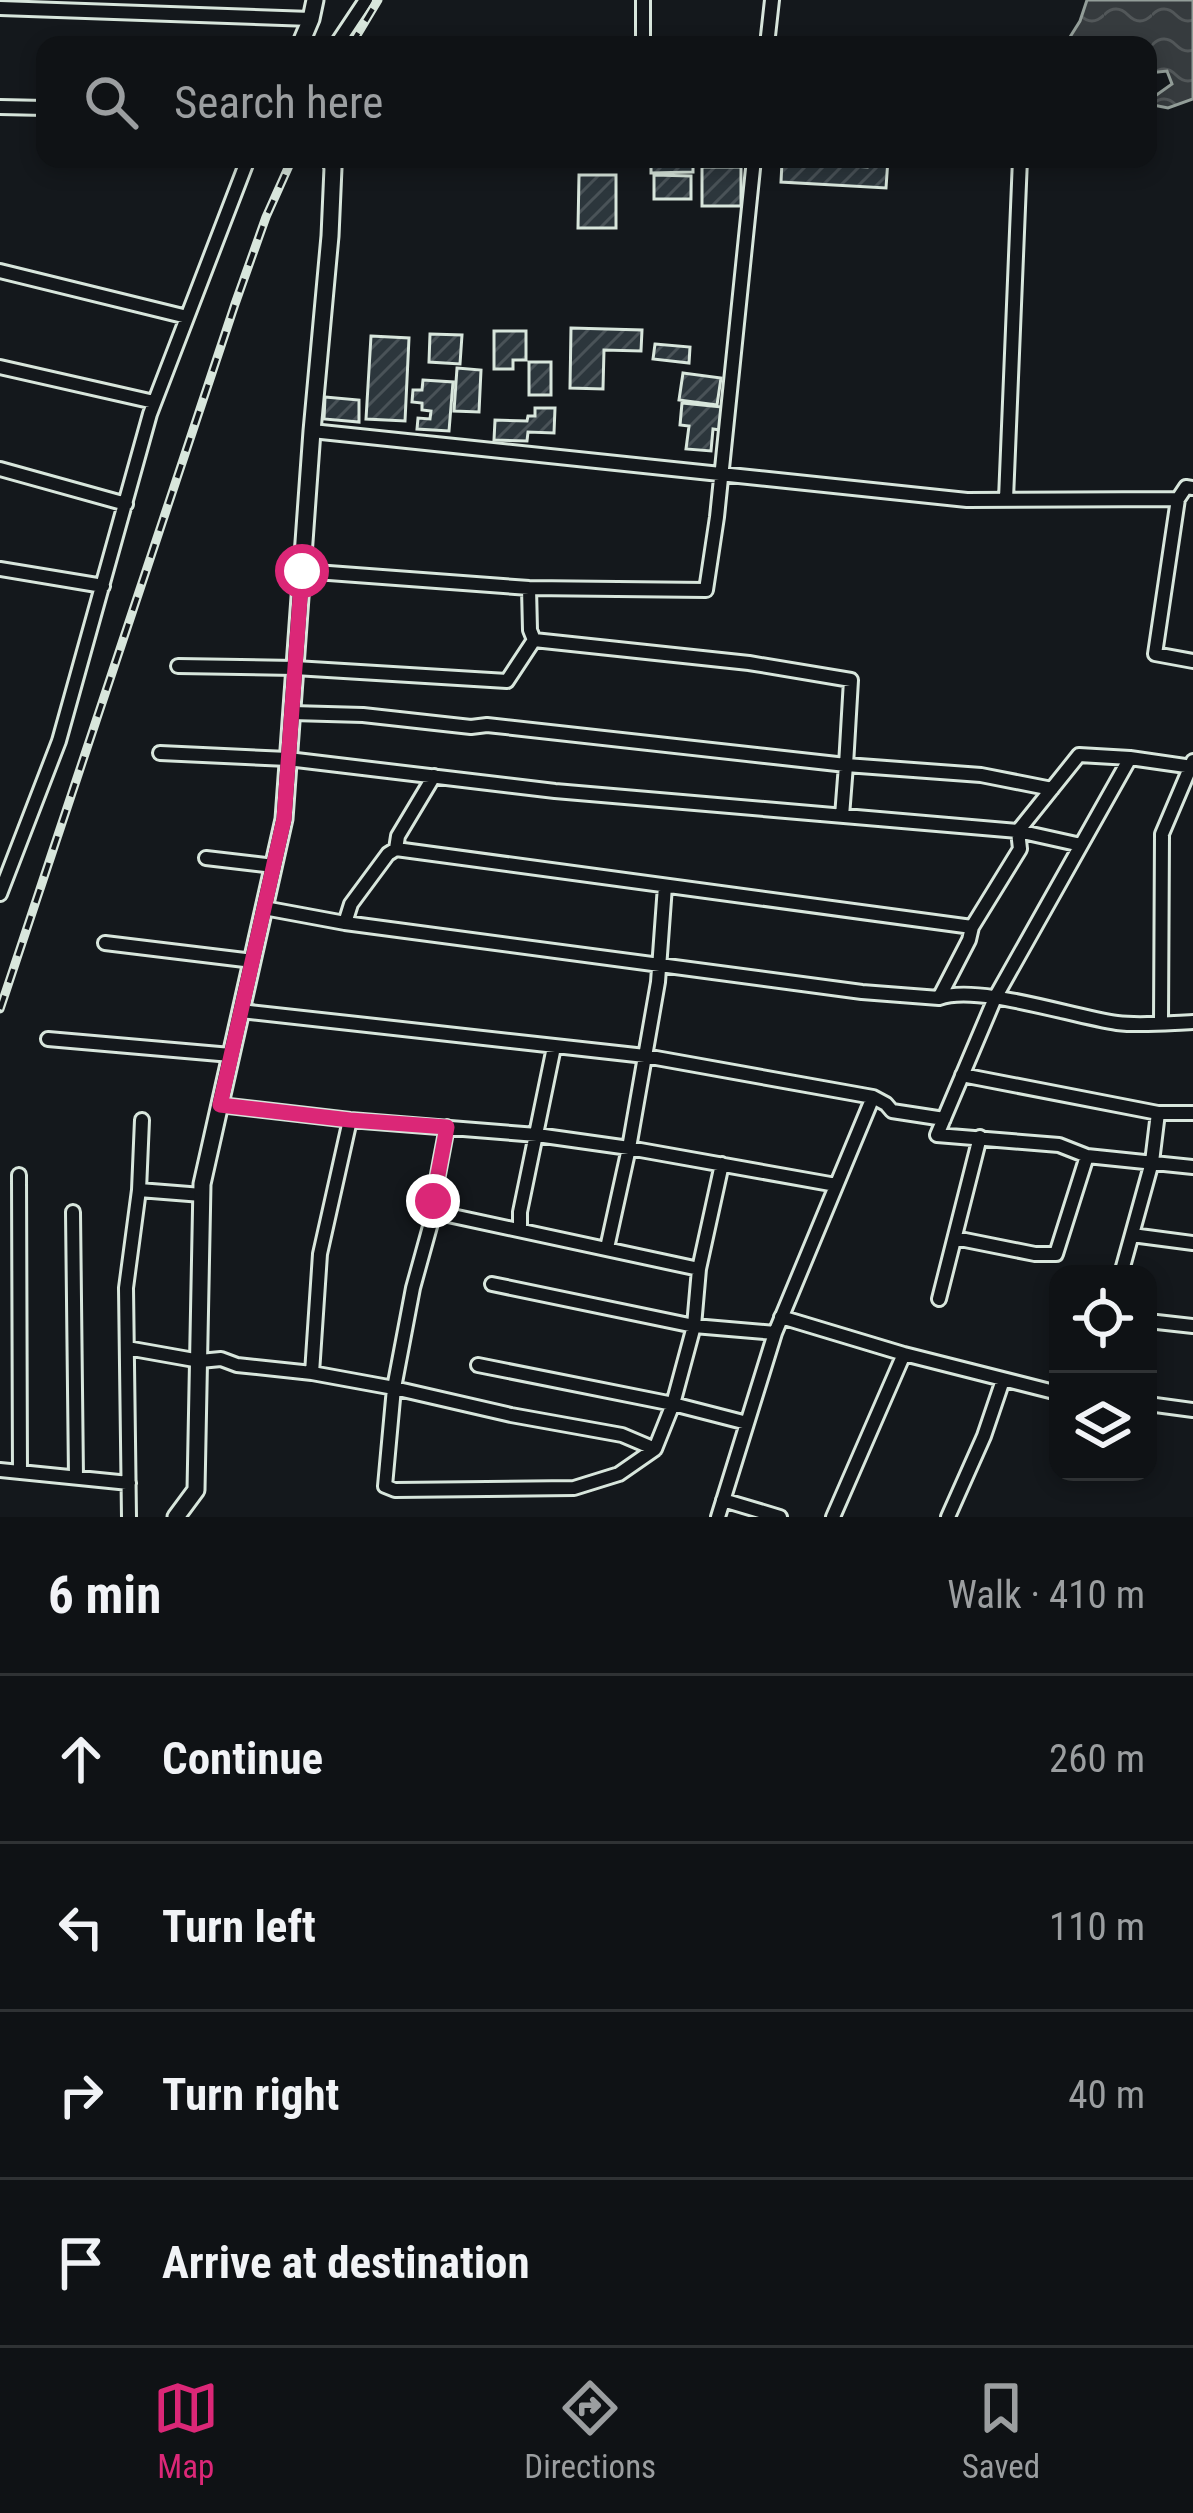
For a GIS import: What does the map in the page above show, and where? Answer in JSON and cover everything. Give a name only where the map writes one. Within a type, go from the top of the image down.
[{"type":"street","points":[[231,0],[231,16]]},
{"type":"street","points":[[304,36],[315,0]]},
{"type":"street","points":[[342,36],[365,0]]},
{"type":"street","points":[[643,0],[643,36]]},
{"type":"street","points":[[768,36],[772,0]]},
{"type":"street","points":[[0,8],[311,19]]},
{"type":"street","points":[[0,107],[36,108]]},
{"type":"street","points":[[1,889],[59,741],[154,402],[245,168]]},
{"type":"street","points":[[176,1517],[196,1490],[202,1184],[284,819],[333,168]]},
{"type":"street","points":[[302,571],[529,588],[706,590],[753,168]]},
{"type":"street","points":[[1006,499],[1019,168]]},
{"type":"street","points":[[0,271],[187,316]]},
{"type":"street","points":[[0,368],[154,402]]},
{"type":"street","points":[[312,431],[967,500],[1178,499]]},
{"type":"street","points":[[0,469],[126,504]]},
{"type":"street","points":[[1193,488],[1186,487],[1178,499],[1155,654],[1193,662]]},
{"type":"street","points":[[0,569],[104,586]]},
{"type":"street","points":[[529,588],[534,640]]},
{"type":"street","points":[[178,666],[507,681],[534,640]]},
{"type":"street","points":[[534,640],[749,663],[850,680],[842,816]]},
{"type":"street","points":[[292,713],[471,727],[487,724],[846,765],[981,775],[1052,789]]},
{"type":"street","points":[[160,753],[288,759],[555,791],[1018,831],[1081,845]]},
{"type":"street","points":[[939,998],[972,927],[1020,850],[1018,831],[1079,755],[1130,758],[1192,765],[1162,834],[1161,1023]]},
{"type":"street","points":[[1130,758],[995,998],[937,1135],[1059,1145],[1087,1156],[1193,1167]]},
{"type":"street","points":[[396,850],[398,836],[434,776]]},
{"type":"street","points":[[346,923],[351,904],[396,850],[972,927]]},
{"type":"street","points":[[206,857],[274,866]]},
{"type":"street","points":[[607,1248],[658,982],[665,886]]},
{"type":"street","points":[[265,908],[862,992],[995,998],[1120,1024],[1193,1022]]},
{"type":"street","points":[[104,944],[253,961]]},
{"type":"street","points":[[241,1011],[645,1056],[873,1097],[892,1111],[944,1119]]},
{"type":"street","points":[[48,1039],[231,1054]]},
{"type":"street","points":[[520,1230],[554,1047]]},
{"type":"street","points":[[962,1075],[1158,1113],[1193,1113]]},
{"type":"street","points":[[718,1517],[775,1333],[873,1097]]},
{"type":"street","points":[[220,1105],[537,1135],[836,1185]]},
{"type":"street","points":[[1123,1265],[1151,1162],[1158,1113]]},
{"type":"street","points":[[129,1517],[126,1288],[139,1190],[142,1120]]},
{"type":"street","points":[[312,1373],[320,1254],[350,1120]]},
{"type":"street","points":[[447,1127],[434,1212],[412,1288],[394,1388],[385,1486],[395,1490],[574,1488],[619,1474],[655,1449],[694,1326],[700,1269],[722,1164]]},
{"type":"street","points":[[939,1299],[980,1137]]},
{"type":"street","points":[[956,1238],[1056,1254],[1087,1156]]},
{"type":"street","points":[[19,1175],[20,1472]]},
{"type":"street","points":[[139,1190],[202,1196]]},
{"type":"street","points":[[73,1212],[76,1478]]},
{"type":"street","points":[[434,1212],[700,1269]]},
{"type":"street","points":[[1132,1234],[1193,1243]]},
{"type":"street","points":[[492,1284],[694,1326],[775,1333]]},
{"type":"street","points":[[782,1317],[1049,1391]]},
{"type":"street","points":[[1157,1322],[1193,1326]]},
{"type":"street","points":[[127,1348],[394,1388],[622,1435],[655,1449]]},
{"type":"street","points":[[833,1517],[904,1354]]},
{"type":"street","points":[[478,1365],[747,1423]]},
{"type":"street","points":[[948,1517],[1003,1380]]},
{"type":"street","points":[[1157,1404],[1193,1410]]},
{"type":"street","points":[[0,1470],[129,1483]]},
{"type":"street","points":[[723,1500],[781,1517]]},
{"type":"water","points":[[1087,0],[1193,0],[1193,99],[1168,108],[1157,106],[1157,95],[1172,84],[1167,71],[1157,72],[1157,36],[1071,36]]},
{"type":"building","points":[[651,168],[693,168],[693,172],[651,173]]},
{"type":"building","points":[[702,168],[741,168],[741,206],[702,206]]},
{"type":"building","points":[[782,168],[887,168],[886,188],[781,182]]},
{"type":"building","points":[[579,175],[616,175],[616,228],[578,228]]},
{"type":"building","points":[[654,175],[691,176],[691,199],[654,199]]},
{"type":"building","points":[[571,328],[642,330],[641,351],[604,350],[603,389],[570,388]]},
{"type":"building","points":[[494,331],[526,331],[526,360],[513,360],[513,369],[494,369]]},
{"type":"building","points":[[430,334],[462,335],[460,364],[429,362]]},
{"type":"building","points":[[371,336],[409,338],[405,421],[366,419]]},
{"type":"building","points":[[655,344],[690,347],[689,363],[653,359]]},
{"type":"building","points":[[529,362],[551,362],[551,395],[529,395]]},
{"type":"building","points":[[457,368],[481,370],[479,412],[454,411]]},
{"type":"building","points":[[683,373],[721,378],[717,405],[679,400]]},
{"type":"building","points":[[423,380],[453,382],[449,431],[417,429],[418,418],[430,419],[431,411],[412,402],[413,390],[422,390]]},
{"type":"building","points":[[325,397],[359,400],[359,422],[324,419]]},
{"type":"building","points":[[682,403],[722,407],[720,430],[713,429],[711,451],[686,449],[689,426],[680,425]]},
{"type":"building","points":[[535,408],[555,408],[554,433],[528,432],[527,441],[494,440],[495,420],[527,421],[528,416],[535,416]]},
{"type":"railway","points":[[356,36],[378,0]]},
{"type":"railway","points":[[0,1009],[235,304],[288,168]]},
{"type":"route","points":[[302,571],[284,819],[220,1105],[447,1127],[433,1201]]}]
